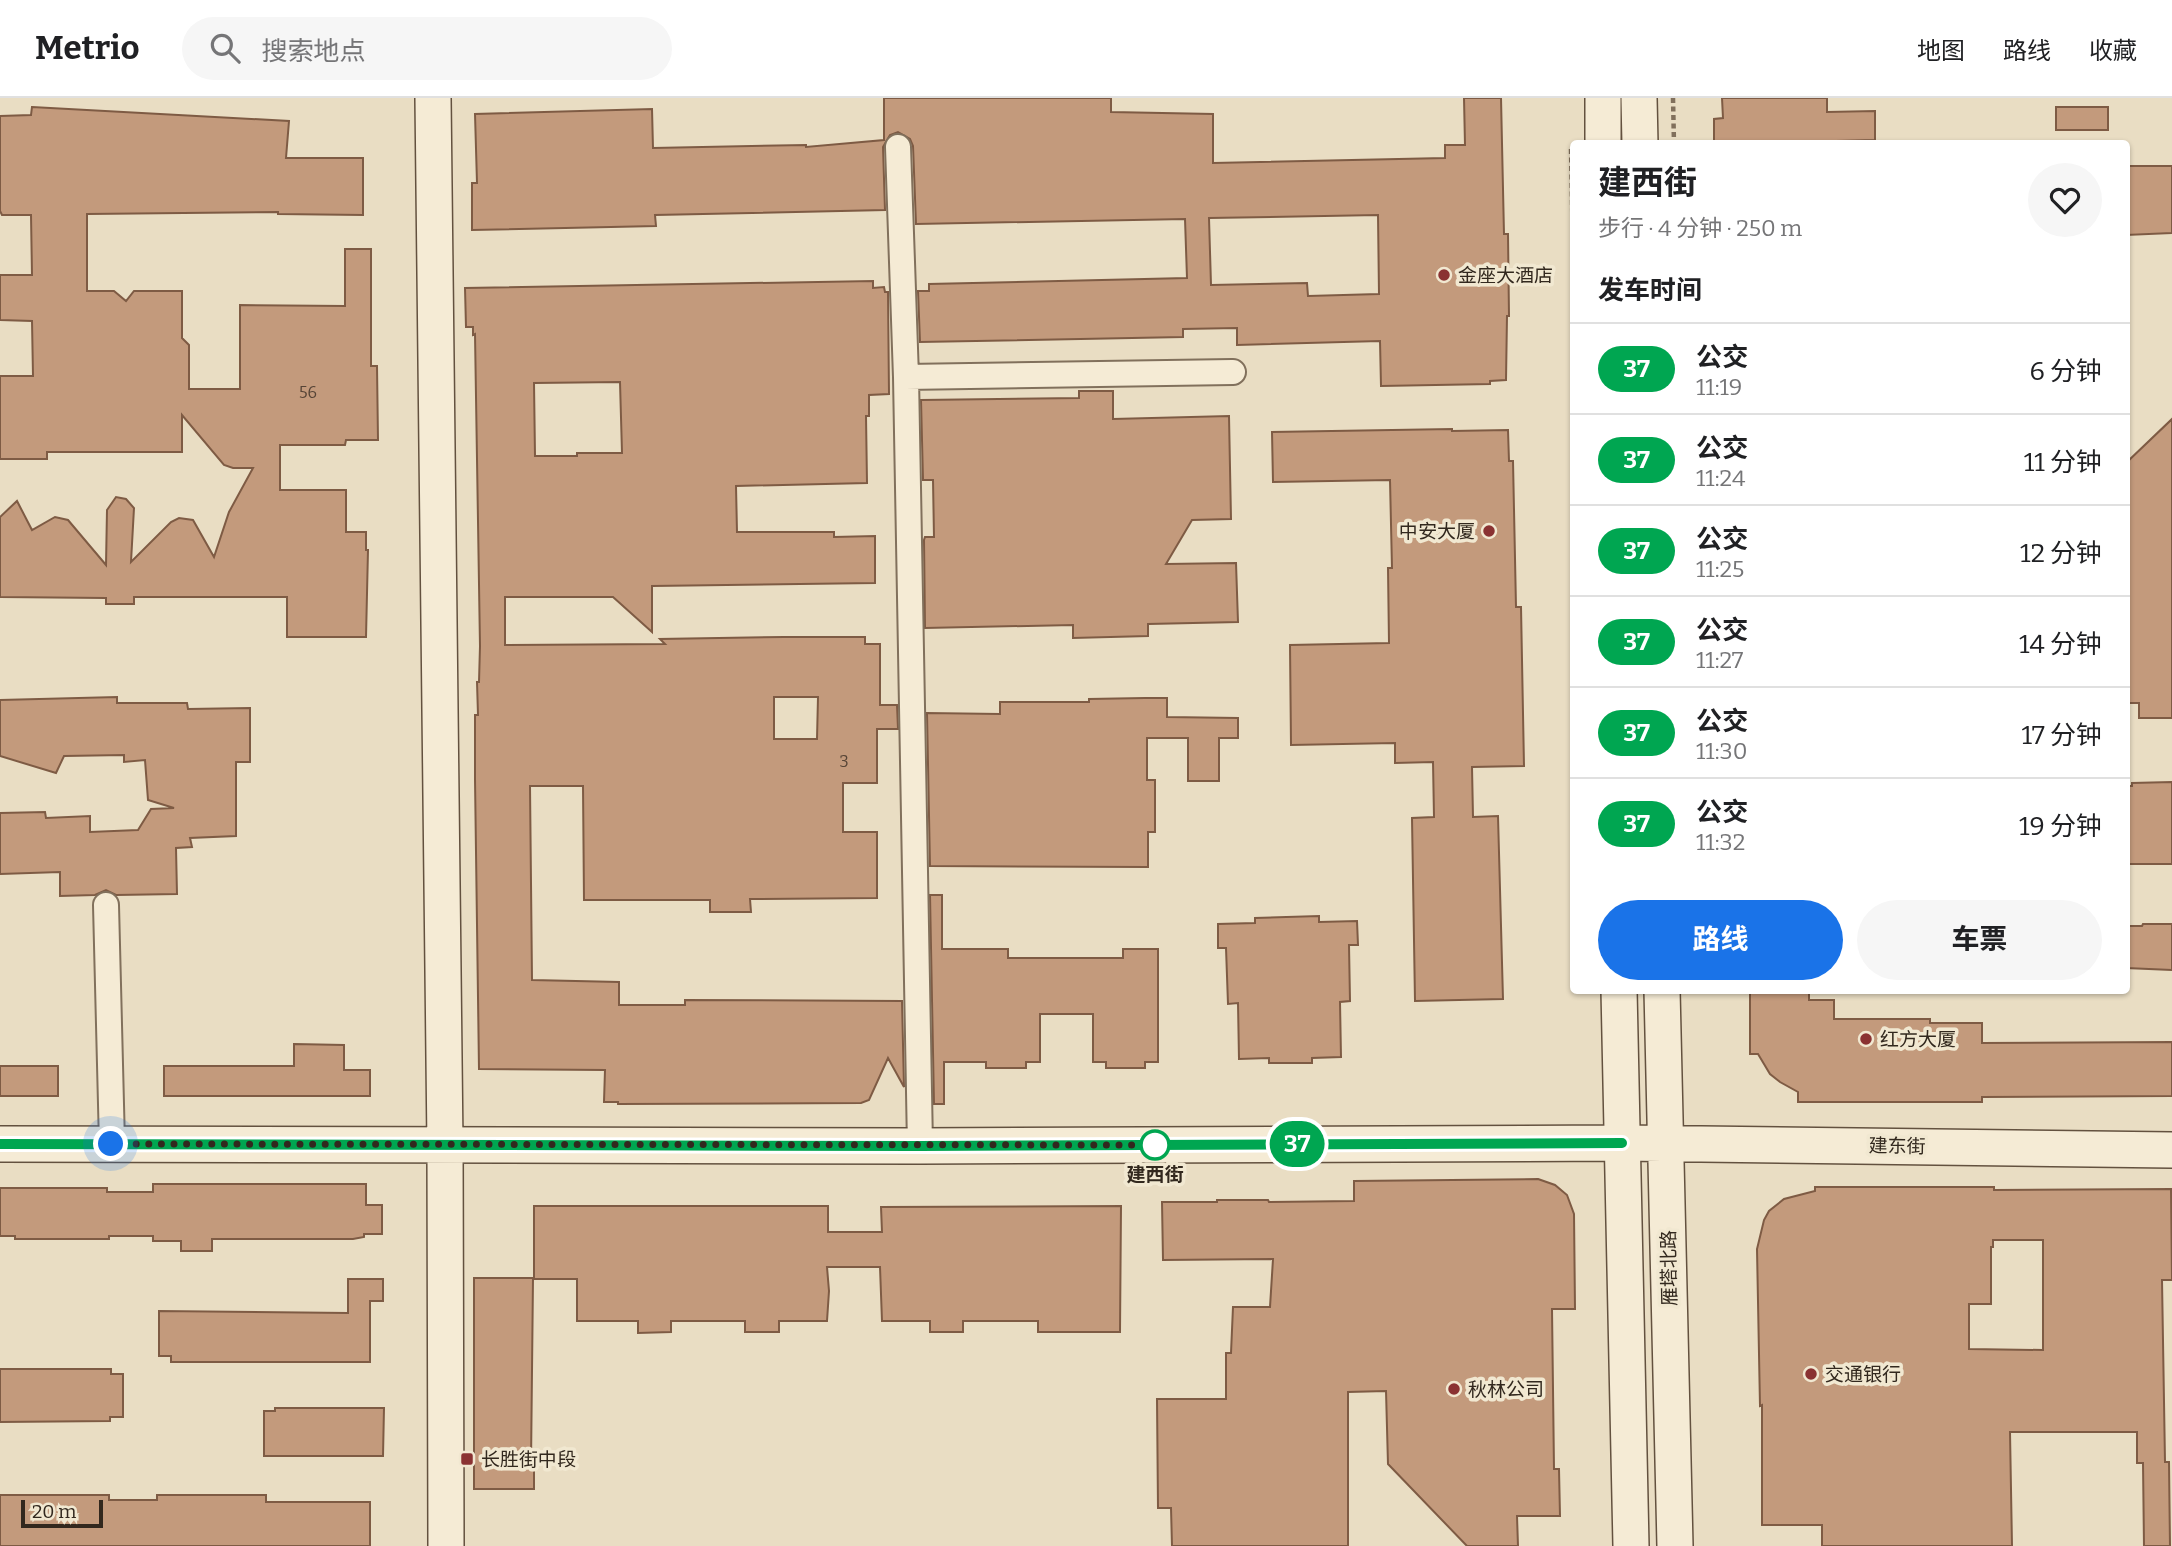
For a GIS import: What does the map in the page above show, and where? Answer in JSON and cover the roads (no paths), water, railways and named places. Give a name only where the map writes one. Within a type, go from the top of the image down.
[{"type":"street","points":[[433,98],[445,1145],[446,1546]]},
{"type":"street","points":[[1587,140],[1603,98]]},
{"type":"street","points":[[1639,98],[1640,140]]},
{"type":"street","points":[[898,147],[906,377],[920,1146]]},
{"type":"street","points":[[906,377],[1233,372]]},
{"type":"street","points":[[106,905],[111,1144]]},
{"type":"street","points":[[1619,994],[1631,1546]]},
{"type":"street","name":"雁塔北路","points":[[1662,994],[1675,1546]]},
{"type":"street","points":[[0,1144],[920,1146],[1622,1143]]},
{"type":"street","name":"建东街","points":[[1622,1143],[2172,1150]]},
{"type":"place","name":"金座大酒店","points":[[1444,275]]},
{"type":"place","name":"中安大厦","points":[[1489,531]]},
{"type":"place","name":"红方大厦","points":[[1866,1039]]},
{"type":"place","name":"建西街","points":[[1155,1145]]},
{"type":"place","name":"交通银行","points":[[1811,1374]]},
{"type":"place","name":"秋林公司","points":[[1454,1389]]},
{"type":"place","name":"长胜街中段","points":[[467,1459]]}]
